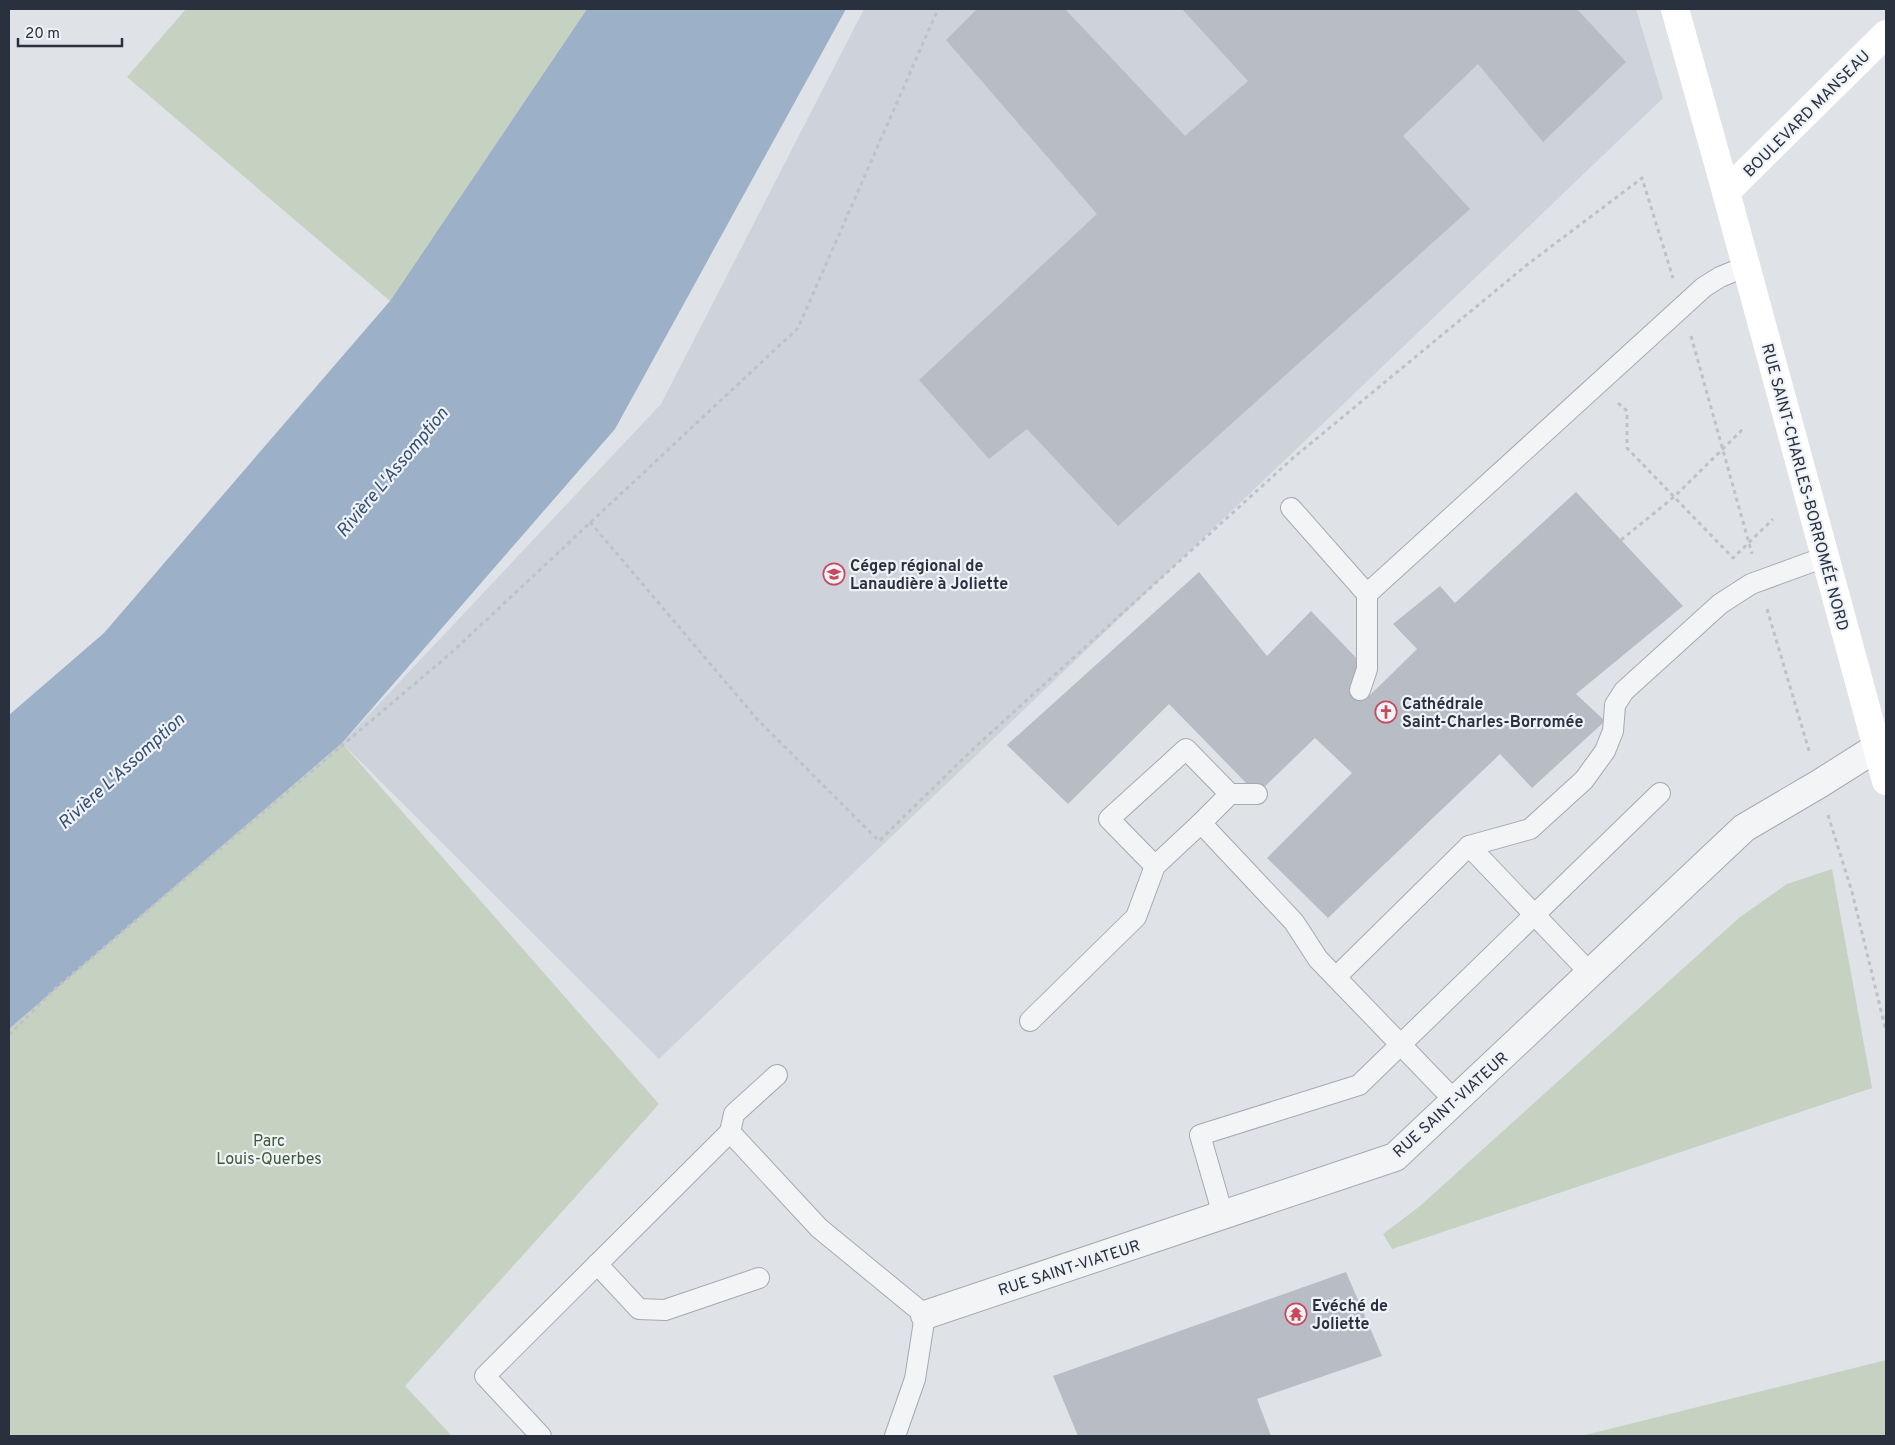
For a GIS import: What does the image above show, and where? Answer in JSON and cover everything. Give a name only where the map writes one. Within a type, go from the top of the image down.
[{"type":"main road","name":"RUE SAINT-CHARLES-BORROMÉE NORD","points":[[1675,9],[1825,557],[1881,743],[1886,781]]},
{"type":"main road","name":"BOULEVARD MANSEAU","points":[[1726,192],[1886,34]]},
{"type":"street","name":"RUE SAINT-VIATEUR","points":[[926,1315],[1395,1157],[1744,828],[1881,743]]},
{"type":"lane","points":[[1367,594],[1704,287],[1720,277],[1746,266]]},
{"type":"lane","points":[[1291,508],[1367,594],[1367,669],[1360,690]]},
{"type":"lane","points":[[1336,977],[1469,846],[1530,828],[1584,780],[1605,751],[1613,731],[1615,705],[1624,691],[1720,604],[1751,584],[1825,557]]},
{"type":"lane","points":[[1154,866],[1109,819],[1186,749],[1230,794]]},
{"type":"lane","points":[[1223,1215],[1200,1135],[1359,1085],[1660,793]]},
{"type":"lane","points":[[1030,1021],[1136,917],[1154,866],[1230,794],[1257,794]]},
{"type":"lane","points":[[1201,823],[1294,922],[1318,959],[1455,1101]]},
{"type":"lane","points":[[1469,846],[1590,973]]},
{"type":"lane","points":[[541,1436],[485,1376],[730,1132],[734,1114],[777,1075]]},
{"type":"lane","points":[[730,1132],[819,1228],[926,1315],[915,1379],[895,1436]]},
{"type":"lane","points":[[597,1264],[639,1309],[665,1310],[759,1278]]},
{"type":"path","points":[[9,1035],[55,989],[451,653],[798,328],[938,9]]},
{"type":"path","points":[[1616,400],[1627,411],[1627,448],[1733,558],[1773,519]]},
{"type":"path","points":[[1621,540],[1674,497],[1743,429]]},
{"type":"shaded area","name":"Cégep régional de Lanaudière à Joliette","points":[[864,9],[1636,9],[1663,98],[659,1059],[342,743],[661,404]]},
{"type":"green space","points":[[186,9],[587,9],[390,301],[127,77]]},
{"type":"green space","name":"Parc Louis-Querbes","points":[[342,743],[659,1104],[405,1386],[452,1436],[9,1436],[9,1029]]},
{"type":"green space","points":[[1832,869],[1872,1088],[1392,1249],[1383,1234],[1420,1206],[1740,917],[1787,884]]},
{"type":"green space","points":[[1886,1360],[1886,1436],[1581,1436]]},
{"type":"water","name":"Rivière L'Assomption","points":[[587,9],[846,9],[615,429],[342,743],[9,1029],[9,715],[104,633],[390,301]]},
{"type":"building","points":[[977,9],[1065,9],[1185,136],[1248,81],[1182,9],[1577,9],[1626,62],[1543,142],[1478,64],[1403,136],[1470,209],[1118,526],[1027,429],[989,459],[919,380],[1097,214],[946,40]]},
{"type":"building","name":"Cathédrale Saint-Charles-Borromée","points":[[1576,492],[1683,606],[1576,694],[1605,721],[1532,788],[1500,754],[1328,918],[1267,858],[1352,773],[1315,738],[1257,794],[1169,704],[1068,804],[1007,745],[1199,572],[1267,656],[1311,611],[1367,669],[1352,680],[1368,697],[1417,649],[1393,624],[1440,586],[1455,603]]},
{"type":"building","name":"Evéché de Joliette","points":[[1346,1272],[1382,1356],[1257,1399],[1271,1436],[1078,1436],[1053,1376]]},
{"type":"place","name":"Cégep régional de Lanaudière à Joliette","points":[[834,574]]},
{"type":"place","name":"Cathédrale Saint-Charles-Borromée","points":[[1386,712]]},
{"type":"place","name":"Evéché de Joliette","points":[[1296,1314]]}]
